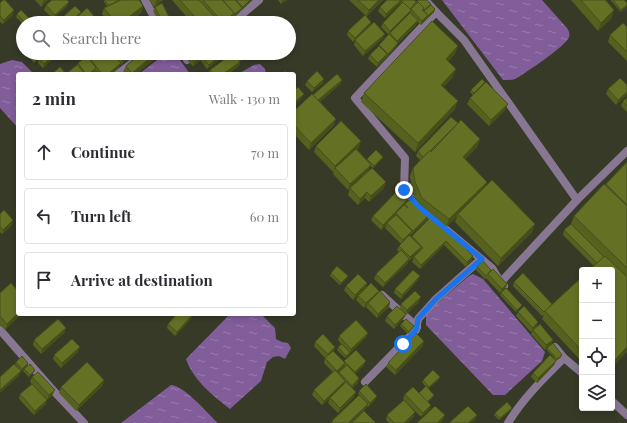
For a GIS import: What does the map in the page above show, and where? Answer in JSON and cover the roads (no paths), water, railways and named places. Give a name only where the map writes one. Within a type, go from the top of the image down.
[{"type":"street","points":[[146,0],[154,16]]},
{"type":"street","points":[[240,16],[259,0]]},
{"type":"street","points":[[425,0],[464,40],[576,200]]},
{"type":"street","points":[[436,12],[355,98],[405,158],[404,190],[418,206],[492,268],[500,282],[510,294]]},
{"type":"street","points":[[121,72],[136,60]]},
{"type":"street","points":[[500,282],[576,200],[627,151]]},
{"type":"street","points":[[365,382],[416,330],[418,319],[436,299],[482,259]]},
{"type":"street","points":[[382,295],[417,327]]},
{"type":"street","points":[[0,330],[84,423]]},
{"type":"street","points":[[549,340],[564,358],[579,370]]},
{"type":"street","points":[[508,423],[536,386],[564,358]]},
{"type":"street","points":[[615,404],[627,415]]},
{"type":"water","points":[[442,0],[542,0],[567,28],[569,37],[561,47],[527,72],[515,79],[503,80]]},
{"type":"water","points":[[12,60],[22,62],[32,72],[16,72],[16,126],[0,108],[0,64]]},
{"type":"water","points":[[157,60],[180,60],[189,72],[142,72]]},
{"type":"water","points":[[260,64],[265,69],[266,72],[242,72],[254,65]]},
{"type":"water","points":[[473,274],[483,279],[545,352],[542,361],[505,395],[493,395],[426,325],[426,313]]},
{"type":"water","points":[[228,316],[263,316],[275,328],[276,339],[288,343],[291,348],[285,359],[279,356],[273,357],[267,362],[261,381],[230,409],[210,393],[199,381],[193,374],[186,359]]},
{"type":"water","points":[[171,385],[183,390],[218,423],[121,423]]}]
